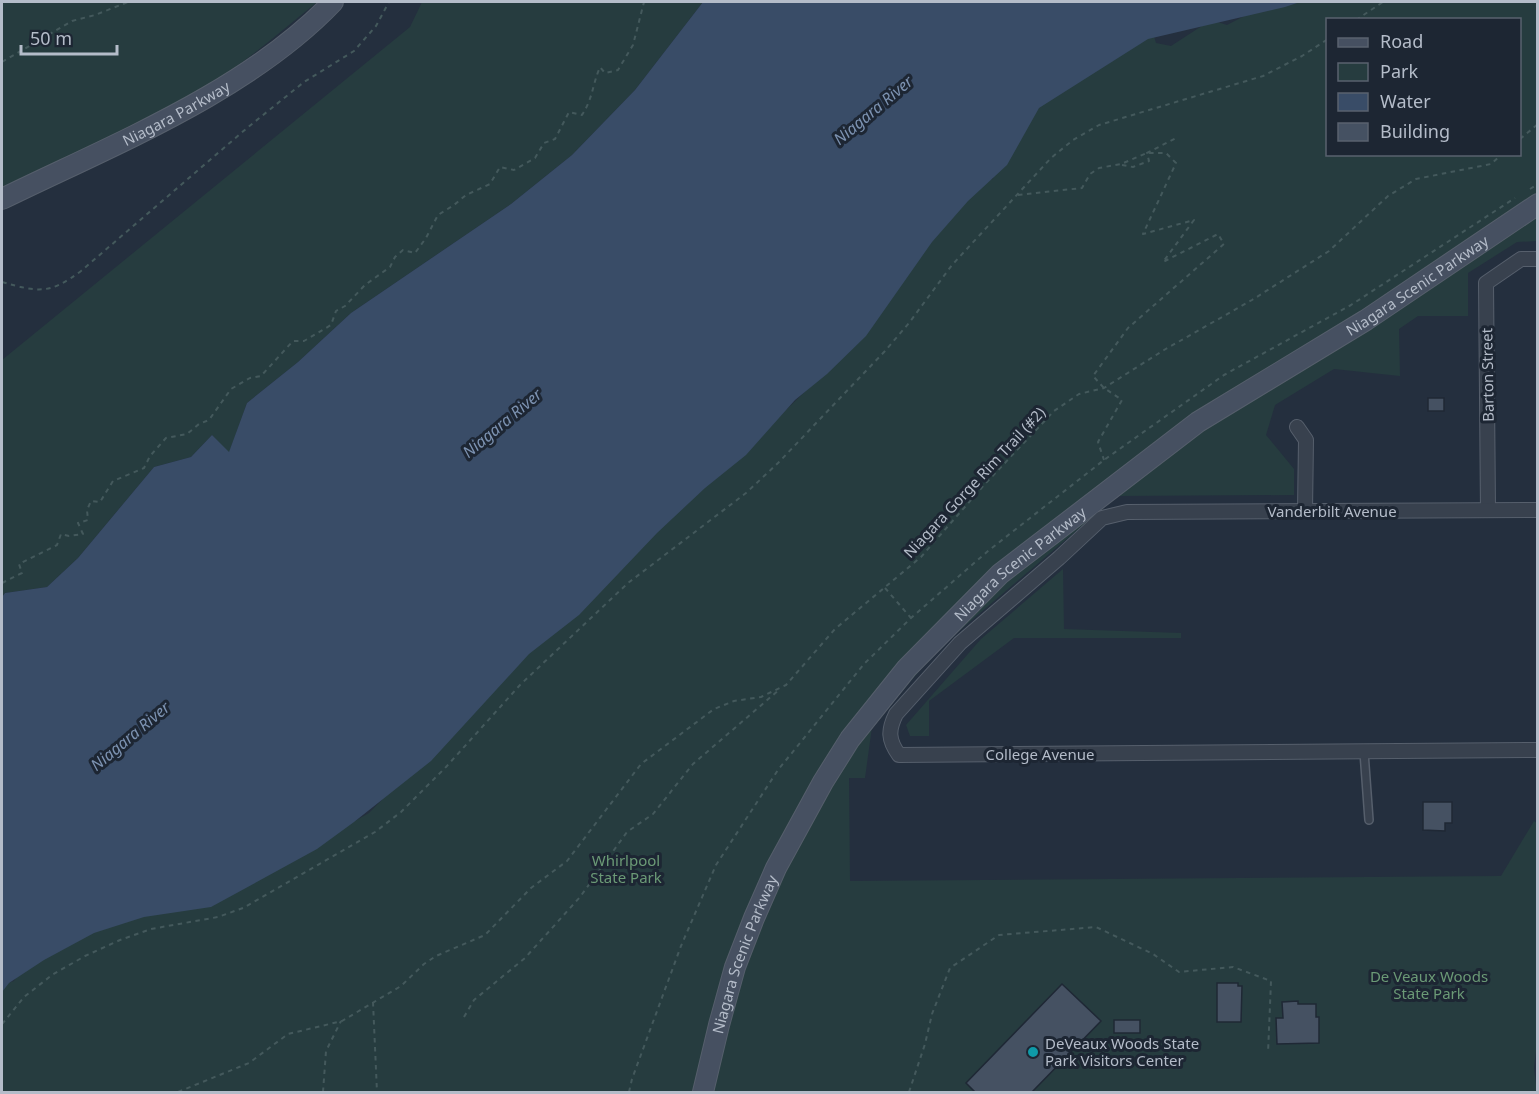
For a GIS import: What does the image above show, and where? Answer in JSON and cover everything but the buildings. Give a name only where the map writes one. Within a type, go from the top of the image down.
[{"type":"main road","name":"Niagara Parkway","points":[[2,200],[158,123],[237,78],[285,44],[333,2]]},
{"type":"main road","name":"Niagara Scenic Parkway","points":[[703,1092],[735,967],[776,868],[823,782],[850,739],[908,668],[1000,574],[1198,422],[1366,320],[1538,204]]},
{"type":"street","name":"Barton Street","points":[[1488,510],[1486,282],[1521,259],[1538,259]]},
{"type":"street","points":[[1298,427],[1306,440],[1305,511]]},
{"type":"street","name":"Vanderbilt Avenue","points":[[1127,512],[1538,510]]},
{"type":"street","name":"College Avenue","points":[[1127,512],[1102,518],[960,643],[896,714],[890,726],[892,746],[899,755],[1538,750]]},
{"type":"lane","points":[[1365,752],[1368,820]]},
{"type":"path","points":[[2,62],[72,21],[128,2]]},
{"type":"path","points":[[2,282],[43,290],[62,285],[81,272],[247,128],[304,82],[354,51],[376,26],[388,2]]},
{"type":"path","points":[[2,583],[22,573],[19,564],[57,545],[61,534],[69,536],[83,534],[78,523],[88,520],[87,510],[91,501],[100,502],[113,481],[144,468],[150,456],[166,438],[188,434],[199,424],[209,420],[231,389],[250,378],[261,376],[293,341],[304,341],[331,325],[336,310],[345,306],[365,285],[390,267],[394,257],[403,250],[415,253],[438,215],[454,206],[466,195],[490,184],[500,167],[514,170],[535,158],[544,143],[555,139],[569,112],[582,116],[591,101],[600,67],[605,73],[618,70],[633,45],[644,2]]},
{"type":"path","points":[[1359,18],[1383,2]]},
{"type":"path","points":[[2,1024],[24,997],[52,975],[85,956],[152,929],[218,917],[243,908],[375,832],[401,812],[446,767],[520,685],[628,583],[746,493],[778,463],[885,351],[952,266],[1050,158],[1073,140],[1099,125],[1263,76],[1302,56],[1326,40]]},
{"type":"path","points":[[1521,138],[1538,124]]},
{"type":"path","points":[[1017,196],[1082,188],[1090,174],[1100,168],[1121,164],[1176,138]]},
{"type":"path","points":[[1121,164],[1133,167],[1149,161],[1147,153]]},
{"type":"path","points":[[1104,460],[1098,442],[1122,400],[1104,388],[1093,376],[1128,327],[1224,244],[1218,234],[1163,262],[1194,220],[1143,234],[1176,163],[1166,153],[1147,153]]},
{"type":"path","name":"Niagara Gorge Rim Trail (#2)","points":[[178,1092],[249,1063],[288,1034],[342,1021],[401,986],[436,956],[485,935],[531,888],[567,861],[641,764],[714,709],[734,701],[761,697],[786,685],[835,629],[921,557],[1054,411],[1079,394],[1104,388],[1164,350],[1252,300],[1329,251],[1388,196],[1416,179],[1491,164],[1500,156]]},
{"type":"path","points":[[885,587],[911,618]]},
{"type":"path","points":[[464,1017],[474,1000],[525,958],[580,897],[627,832],[653,814],[693,764],[786,685]]},
{"type":"path","points":[[909,1092],[932,1014],[951,968],[999,935],[1096,927],[1153,954],[1179,972],[1233,967],[1271,981],[1268,1053]]},
{"type":"path","points":[[373,1002],[377,1092]]},
{"type":"path","points":[[323,1092],[326,1051],[342,1021]]},
{"type":"green space","points":[[2,2],[317,2],[246,60],[216,81],[127,129],[2,187]]},
{"type":"green space","points":[[422,2],[703,2],[635,90],[572,155],[511,204],[351,313],[298,362],[247,403],[229,453],[212,435],[191,457],[154,467],[78,558],[47,587],[5,593],[2,597],[2,360],[410,27]]},
{"type":"green space","name":"Whirlpool State Park","points":[[1302,2],[1537,2],[1537,241],[1517,242],[1468,273],[1468,316],[1418,316],[1399,329],[1400,376],[1334,369],[1275,405],[1266,435],[1294,469],[1294,495],[1117,496],[938,649],[872,727],[865,778],[849,778],[850,881],[1501,876],[1534,821],[1538,824],[1538,1033],[1534,1068],[1537,1092],[2,1092],[2,985],[14,981],[29,959],[118,916],[231,891],[369,813],[448,733],[480,678],[752,443],[856,342],[952,185],[993,179],[998,137],[1037,92],[1152,29],[1156,43],[1171,46],[1211,20],[1227,25],[1256,10]]},
{"type":"green space","points":[[1063,569],[1064,629],[1181,633],[1181,638],[1014,638],[929,701],[929,736],[910,736],[906,725],[981,639]]},
{"type":"water","name":"Niagara River","points":[[703,2],[1300,2],[1148,39],[1039,108],[1007,165],[968,201],[932,242],[866,336],[827,374],[795,400],[746,455],[705,488],[657,533],[579,615],[529,654],[431,761],[354,822],[317,849],[211,907],[144,917],[94,933],[44,960],[9,983],[2,992],[2,597],[5,593],[47,587],[78,558],[154,467],[191,457],[212,435],[229,452],[247,403],[298,362],[351,313],[511,204],[572,155],[635,90]]},
{"type":"place","name":"DeVeaux Woods State Park Visitors Center","points":[[1033,1052]]},
{"type":"park label","name":"De Veaux Woods State Park","points":[[1429,984]]}]
